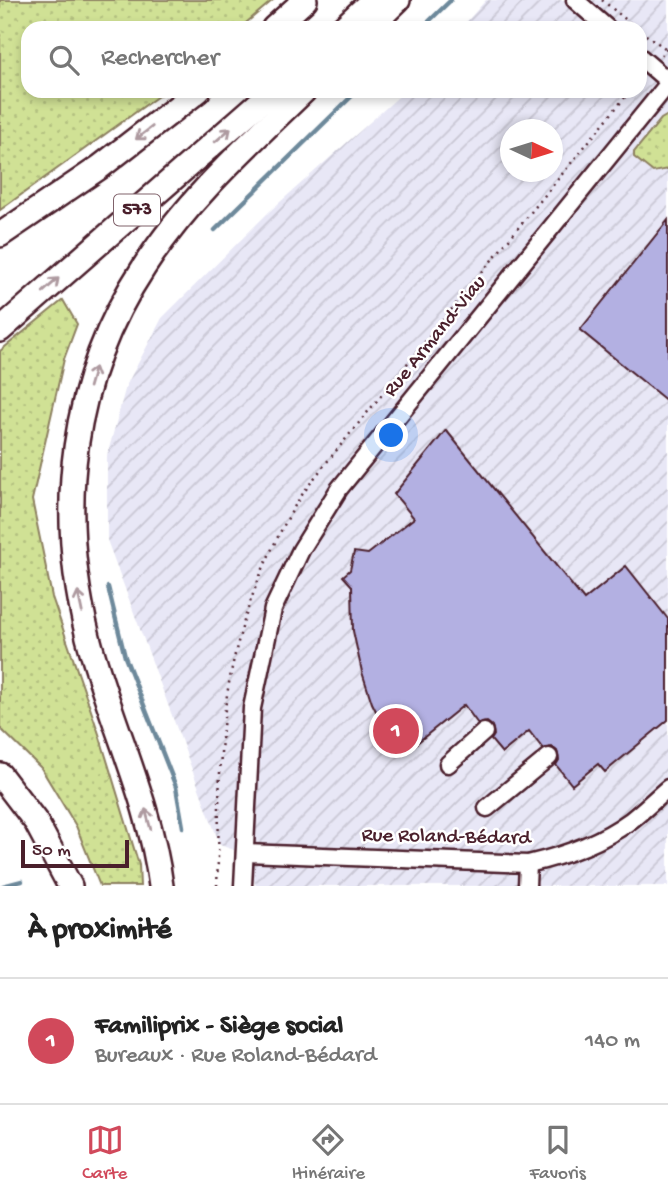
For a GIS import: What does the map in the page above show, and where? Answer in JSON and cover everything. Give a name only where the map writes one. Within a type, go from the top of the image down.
[{"type":"highway","points":[[282,21],[306,0]]},
{"type":"highway","points":[[350,21],[373,0]]},
{"type":"highway","points":[[376,21],[398,0]]},
{"type":"highway","name":"573","points":[[0,235],[100,167],[189,98]]},
{"type":"highway","name":"573","points":[[0,330],[265,98]]},
{"type":"highway","points":[[161,886],[147,816],[104,688],[79,596],[71,523],[76,443],[95,365],[120,309],[144,267],[168,233],[211,183],[297,98]]},
{"type":"highway","points":[[0,775],[36,822],[70,886]]},
{"type":"street","points":[[575,0],[599,21]]},
{"type":"street","points":[[647,64],[668,83]]},
{"type":"street","name":"Rue Armand-Viau","points":[[243,886],[252,708],[274,609],[301,550],[339,489],[668,83]]},
{"type":"street","points":[[448,764],[484,732]]},
{"type":"street","points":[[487,808],[549,757]]},
{"type":"street","name":"Rue Roland-Bédard","points":[[245,853],[528,864],[562,856],[629,822],[668,788]]},
{"type":"street","points":[[527,886],[528,864]]},
{"type":"path","points":[[602,0],[628,21]]},
{"type":"path","points":[[647,37],[668,49]]},
{"type":"path","points":[[377,746],[390,739]]},
{"type":"shaded area","points":[[486,0],[668,0],[668,886],[256,886],[245,854],[220,845],[107,540],[107,456],[126,386],[162,318],[270,211],[397,98],[647,98],[647,21],[467,21]]},
{"type":"green space","points":[[0,0],[273,0],[248,21],[21,21],[21,98],[155,98],[0,210]]},
{"type":"green space","points":[[668,115],[668,169],[653,172],[634,157],[634,152],[661,119]]},
{"type":"green space","points":[[63,300],[77,324],[64,359],[32,500],[52,597],[99,734],[139,865],[140,886],[100,886],[76,826],[41,768],[0,728],[0,351]]},
{"type":"building","points":[[668,220],[668,402],[580,330]]},
{"type":"building","points":[[446,430],[584,600],[626,566],[668,619],[668,720],[605,772],[598,764],[572,785],[556,765],[559,760],[557,751],[552,747],[543,749],[529,731],[502,753],[491,740],[494,735],[492,726],[487,722],[478,724],[464,705],[402,755],[390,739],[372,703],[353,631],[352,586],[343,576],[350,570],[354,552],[368,554],[414,518],[394,494]]},
{"type":"waterway","points":[[429,21],[451,0]]},
{"type":"waterway","points":[[215,230],[350,98]]},
{"type":"waterway","points":[[108,587],[125,657],[176,787],[183,827]]},
{"type":"waterway","points":[[3,886],[22,881]]},
{"type":"place","name":"Familiprix - Siège social","points":[[396,731]]}]
